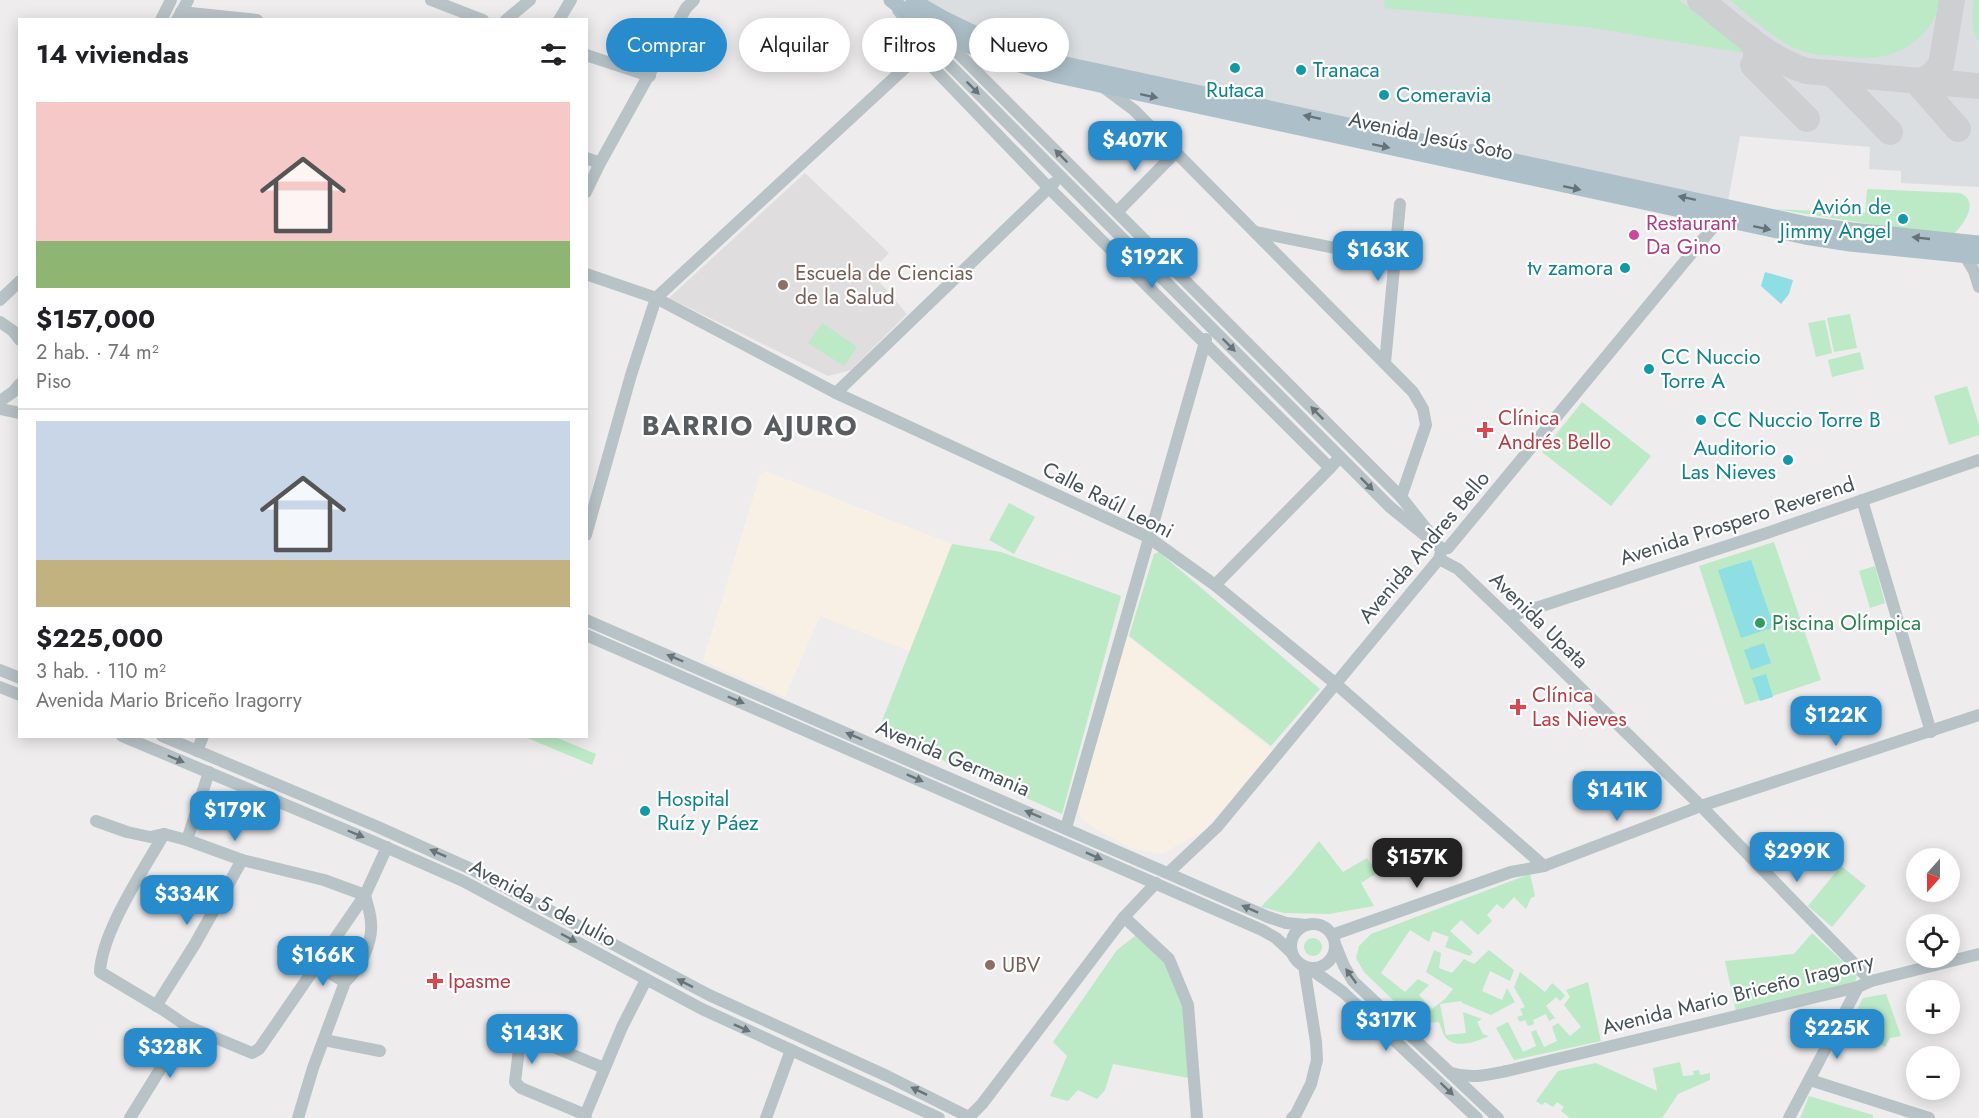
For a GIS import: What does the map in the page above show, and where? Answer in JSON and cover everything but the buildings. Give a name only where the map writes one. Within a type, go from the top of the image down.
[{"type":"main road","name":"Avenida Jesús Soto","points":[[890,0],[916,18]]},
{"type":"main road","name":"Avenida Jesús Soto","points":[[913,0],[948,20],[1034,56],[1724,213]]},
{"type":"main road","name":"Avenida Jesús Soto","points":[[957,39],[1019,65],[1100,85],[1724,213],[1973,249]]},
{"type":"street","points":[[162,18],[171,0]]},
{"type":"street","points":[[188,0],[179,16],[218,18]]},
{"type":"street","points":[[431,0],[478,18]]},
{"type":"street","points":[[508,18],[530,0]]},
{"type":"street","points":[[560,18],[571,0]]},
{"type":"street","points":[[588,188],[686,8],[694,0]]},
{"type":"street","points":[[890,0],[915,30],[1340,457],[1390,507],[1442,552]]},
{"type":"street","points":[[913,0],[925,18]]},
{"type":"street","points":[[957,51],[1401,497],[1442,552]]},
{"type":"street","points":[[588,528],[631,375],[656,298],[920,54],[1048,187],[1330,468]]},
{"type":"street","points":[[588,56],[650,76]]},
{"type":"street","points":[[1100,85],[1134,110],[1413,392],[1423,409],[1426,425],[1401,497]]},
{"type":"street","points":[[1117,212],[1175,153]]},
{"type":"street","points":[[588,159],[600,163]]},
{"type":"street","points":[[836,393],[1048,187],[1062,178]]},
{"type":"street","points":[[1384,363],[1400,204]]},
{"type":"street","name":"Avenida Andres Bello","points":[[1168,873],[1217,827],[1724,213]]},
{"type":"street","points":[[1254,232],[1395,260]]},
{"type":"street","points":[[1973,249],[1974,271],[1979,287]]},
{"type":"street","name":"Calle Raúl Leoni","points":[[588,274],[656,298],[836,393],[1148,537],[1215,585],[1336,684],[1544,866]]},
{"type":"street","points":[[0,300],[18,283]]},
{"type":"street","points":[[0,322],[18,336]]},
{"type":"street","points":[[1066,828],[1148,537],[1205,343],[1212,328]]},
{"type":"street","points":[[0,401],[18,386]]},
{"type":"street","points":[[0,409],[18,413]]},
{"type":"street","points":[[1215,585],[1340,457]]},
{"type":"street","name":"Avenida Prospero Reverend","points":[[1508,617],[1767,533],[1979,460]]},
{"type":"street","points":[[1862,500],[1931,732]]},
{"type":"street","name":"Avenida Upata","points":[[1442,552],[1701,806],[1871,981]]},
{"type":"street","name":"Avenida Germania","points":[[588,621],[1277,921],[1306,925]]},
{"type":"street","name":"Avenida Germania","points":[[588,636],[1270,934],[1292,953]]},
{"type":"street","points":[[0,670],[18,677]]},
{"type":"street","points":[[0,687],[18,694]]},
{"type":"street","points":[[1334,939],[1511,872],[1544,866],[1701,806],[1979,715]]},
{"type":"street","name":"Avenida 5 de Julio","points":[[127,738],[387,847],[478,889],[727,1021],[939,1118]]},
{"type":"street","name":"Avenida 5 de Julio","points":[[167,738],[469,868],[716,999],[887,1076],[969,1117]]},
{"type":"street","points":[[197,751],[202,738]]},
{"type":"street","points":[[187,840],[208,772]]},
{"type":"street","points":[[96,821],[126,832],[150,837],[164,834],[187,840],[242,860],[324,880],[365,895]]},
{"type":"street","points":[[164,834],[123,906],[101,957],[100,972],[187,1026],[252,1053],[259,1049],[365,895],[387,847]]},
{"type":"street","points":[[156,1006],[195,944],[242,860]]},
{"type":"street","points":[[969,1117],[982,1104],[1124,917],[1156,883]]},
{"type":"street","points":[[298,1118],[313,1068],[345,982],[351,977],[367,950],[372,925],[365,895]]},
{"type":"street","points":[[1124,917],[1169,959],[1188,1005],[1197,1118]]},
{"type":"street","points":[[1477,1118],[1343,992],[1299,963],[1291,948],[1296,931],[1306,925],[1323,926],[1334,939],[1347,973],[1353,981],[1498,1118]]},
{"type":"street","points":[[1306,967],[1321,967],[1330,960],[1335,950],[1334,939]]},
{"type":"street","name":"Avenida Mario Briceño Iragorry","points":[[1451,1073],[1463,1077],[1477,1077],[1507,1071],[1858,987],[1871,981],[1979,954]]},
{"type":"street","points":[[317,965],[345,982]]},
{"type":"street","points":[[1292,1118],[1311,1084],[1317,1060],[1306,967]]},
{"type":"street","points":[[604,1068],[532,1038],[519,1049],[514,1082],[521,1088],[585,1116],[604,1068],[646,980]]},
{"type":"street","points":[[1789,1118],[1858,987]]},
{"type":"street","points":[[130,1118],[136,1104],[187,1026]]},
{"type":"street","points":[[324,1040],[380,1051]]},
{"type":"street","points":[[766,1118],[791,1050]]},
{"type":"street","name":"Avenida Mario Briceño Iragorry","points":[[1482,1102],[1486,1085],[1491,1079],[1507,1071]]},
{"type":"street","points":[[1809,1080],[1929,1118]]},
{"type":"shaded area","points":[[927,0],[1979,0],[1979,187],[1901,183],[1901,171],[1869,169],[1870,147],[1740,136],[1728,201],[1072,59],[1069,58],[1069,18],[969,18],[969,23]]},
{"type":"shaded area","name":"Escuela de Ciencias de la Salud","points":[[805,173],[889,253],[871,272],[907,314],[851,370],[828,376],[669,298]]},
{"type":"shaded area","points":[[765,471],[952,544],[911,652],[820,616],[785,697],[703,661],[760,475]]},
{"type":"shaded area","points":[[1126,635],[1273,750],[1205,830],[1162,854],[1131,848],[1080,818],[1078,800]]},
{"type":"green space","points":[[1385,0],[1679,0],[1744,49],[1742,53],[1587,27],[1384,8]]},
{"type":"green space","points":[[1730,0],[1940,0],[1933,20],[1919,38],[1911,44],[1880,57],[1859,58],[1820,55],[1792,47],[1773,35]]},
{"type":"green space","points":[[1974,0],[1979,0],[1979,43],[1973,22]]},
{"type":"green space","points":[[1867,190],[1960,193],[1969,201],[1969,212],[1954,234],[1895,228],[1775,209],[1865,213]]},
{"type":"green space","points":[[1850,314],[1857,348],[1834,352],[1827,318]]},
{"type":"green space","points":[[1825,320],[1832,353],[1816,357],[1808,323]]},
{"type":"green space","points":[[822,323],[857,347],[844,366],[808,343]]},
{"type":"green space","points":[[1860,352],[1864,369],[1832,377],[1828,360]]},
{"type":"green space","points":[[1967,386],[1979,425],[1979,435],[1949,445],[1934,396]]},
{"type":"green space","points":[[1582,402],[1651,456],[1611,506],[1542,452]]},
{"type":"green space","points":[[1009,503],[1035,517],[1014,554],[989,540]]},
{"type":"green space","name":"Piscina Olímpica","points":[[1774,542],[1821,680],[1745,705],[1699,566]]},
{"type":"green space","points":[[952,544],[1001,552],[1121,596],[1062,814],[878,731]]},
{"type":"green space","points":[[1159,552],[1320,689],[1271,746],[1129,636],[1154,554]]},
{"type":"green space","points":[[1875,566],[1885,603],[1870,608],[1859,571]]},
{"type":"green space","points":[[527,738],[557,738],[596,754],[592,765]]},
{"type":"green space","points":[[1319,841],[1343,872],[1367,858],[1377,873],[1361,883],[1374,906],[1329,914],[1284,913],[1261,907],[1292,874]]},
{"type":"green space","points":[[1841,866],[1866,886],[1832,927],[1808,906]]},
{"type":"green space","points":[[1530,874],[1535,896],[1531,898],[1526,909],[1514,897],[1503,909],[1497,904],[1487,915],[1492,921],[1478,935],[1461,920],[1450,931],[1473,952],[1470,956],[1445,947],[1449,937],[1433,931],[1429,942],[1410,930],[1381,973],[1405,992],[1418,979],[1429,985],[1419,995],[1432,1009],[1453,989],[1426,972],[1434,950],[1441,953],[1439,968],[1452,973],[1464,959],[1474,964],[1489,950],[1514,970],[1510,981],[1490,971],[1482,991],[1502,1000],[1507,988],[1515,1002],[1491,1015],[1461,1001],[1440,1004],[1446,1035],[1466,1033],[1463,1012],[1482,1019],[1477,1022],[1483,1034],[1489,1036],[1462,1044],[1447,1039],[1439,1022],[1418,1024],[1364,972],[1356,958],[1359,946],[1371,934]]},
{"type":"green space","points":[[1812,933],[1857,975],[1854,986],[1737,1016],[1725,961],[1794,954]]},
{"type":"green space","points":[[1135,936],[1171,965],[1188,1005],[1194,1079],[1113,1064],[1105,1090],[1097,1099],[1078,1090],[1068,1101],[1050,1096],[1067,1056],[1053,1042],[1117,950]]},
{"type":"green space","points":[[1309,938],[1317,938],[1322,943],[1320,954],[1309,956],[1304,951],[1304,943]]},
{"type":"green space","points":[[1520,972],[1545,992],[1552,983],[1565,996],[1560,1001],[1556,997],[1546,1006],[1555,1018],[1549,1021],[1546,1014],[1533,1020],[1534,1024],[1528,1026],[1525,1020],[1520,1022],[1517,1017],[1523,1015],[1520,1009],[1525,1007],[1514,987]]},
{"type":"green space","points":[[1588,982],[1601,1041],[1514,1060],[1496,1028],[1508,1022],[1523,1052],[1536,1046],[1531,1032],[1536,1030],[1544,1047],[1557,1041],[1552,1027],[1558,1023],[1570,1036],[1581,1027],[1564,1005],[1570,997],[1566,990]]},
{"type":"green space","points":[[1886,994],[1901,1036],[1890,1038],[1885,1047],[1848,1027],[1863,998]]},
{"type":"green space","points":[[1680,1062],[1683,1076],[1694,1075],[1693,1071],[1699,1070],[1700,1075],[1710,1073],[1710,1080],[1678,1094],[1662,1118],[1570,1118],[1561,1111],[1564,1107],[1557,1102],[1553,1107],[1545,1102],[1542,1105],[1536,1101],[1558,1071],[1596,1063],[1657,1091],[1653,1068]]},
{"type":"green space","points":[[1809,1096],[1873,1115],[1873,1118],[1800,1118]]},
{"type":"water","points":[[1765,272],[1793,280],[1789,294],[1781,304],[1761,286]]},
{"type":"water","points":[[1751,560],[1774,627],[1741,638],[1718,570]]},
{"type":"water","points":[[1764,643],[1771,663],[1751,670],[1744,650]]},
{"type":"water","points":[[1766,674],[1773,697],[1760,701],[1752,678]]},
{"type":"taxiway","points":[[1700,0],[1777,58],[1806,71],[1979,86]]},
{"type":"taxiway","points":[[1920,82],[1931,76],[1941,65],[1952,0]]},
{"type":"taxiway","points":[[1749,38],[1755,47],[1753,65],[1807,119]]},
{"type":"taxiway","points":[[1832,73],[1890,132]]},
{"type":"taxiway","points":[[1916,81],[1958,129]]},
{"type":"place","name":"Rutaca","points":[[1235,68]]},
{"type":"place","name":"Tranaca","points":[[1301,70]]},
{"type":"place","name":"Comeravia","points":[[1384,95]]},
{"type":"place","name":"Avión de Jimmy Angel","points":[[1903,219]]},
{"type":"place","name":"Restaurant Da Gino","points":[[1634,235]]},
{"type":"place","name":"tv zamora","points":[[1625,268]]},
{"type":"place","name":"Escuela de Ciencias de la Salud","points":[[783,285]]},
{"type":"place","name":"CC Nuccio Torre A","points":[[1649,369]]},
{"type":"place","name":"CC Nuccio Torre B","points":[[1701,420]]},
{"type":"place","name":"Clínica Andrés Bello","points":[[1485,430]]},
{"type":"place","name":"Auditorio Las Nieves","points":[[1788,460]]},
{"type":"place","name":"Piscina Olímpica","points":[[1760,623]]},
{"type":"place","name":"Clínica Las Nieves","points":[[1518,707]]},
{"type":"place","name":"Hospital Ruíz y Páez","points":[[645,811]]},
{"type":"place","name":"UBV","points":[[990,965]]},
{"type":"place","name":"Ipasme","points":[[435,981]]},
{"type":"district","name":"BARRIO AJURO","points":[[750,426]]}]
